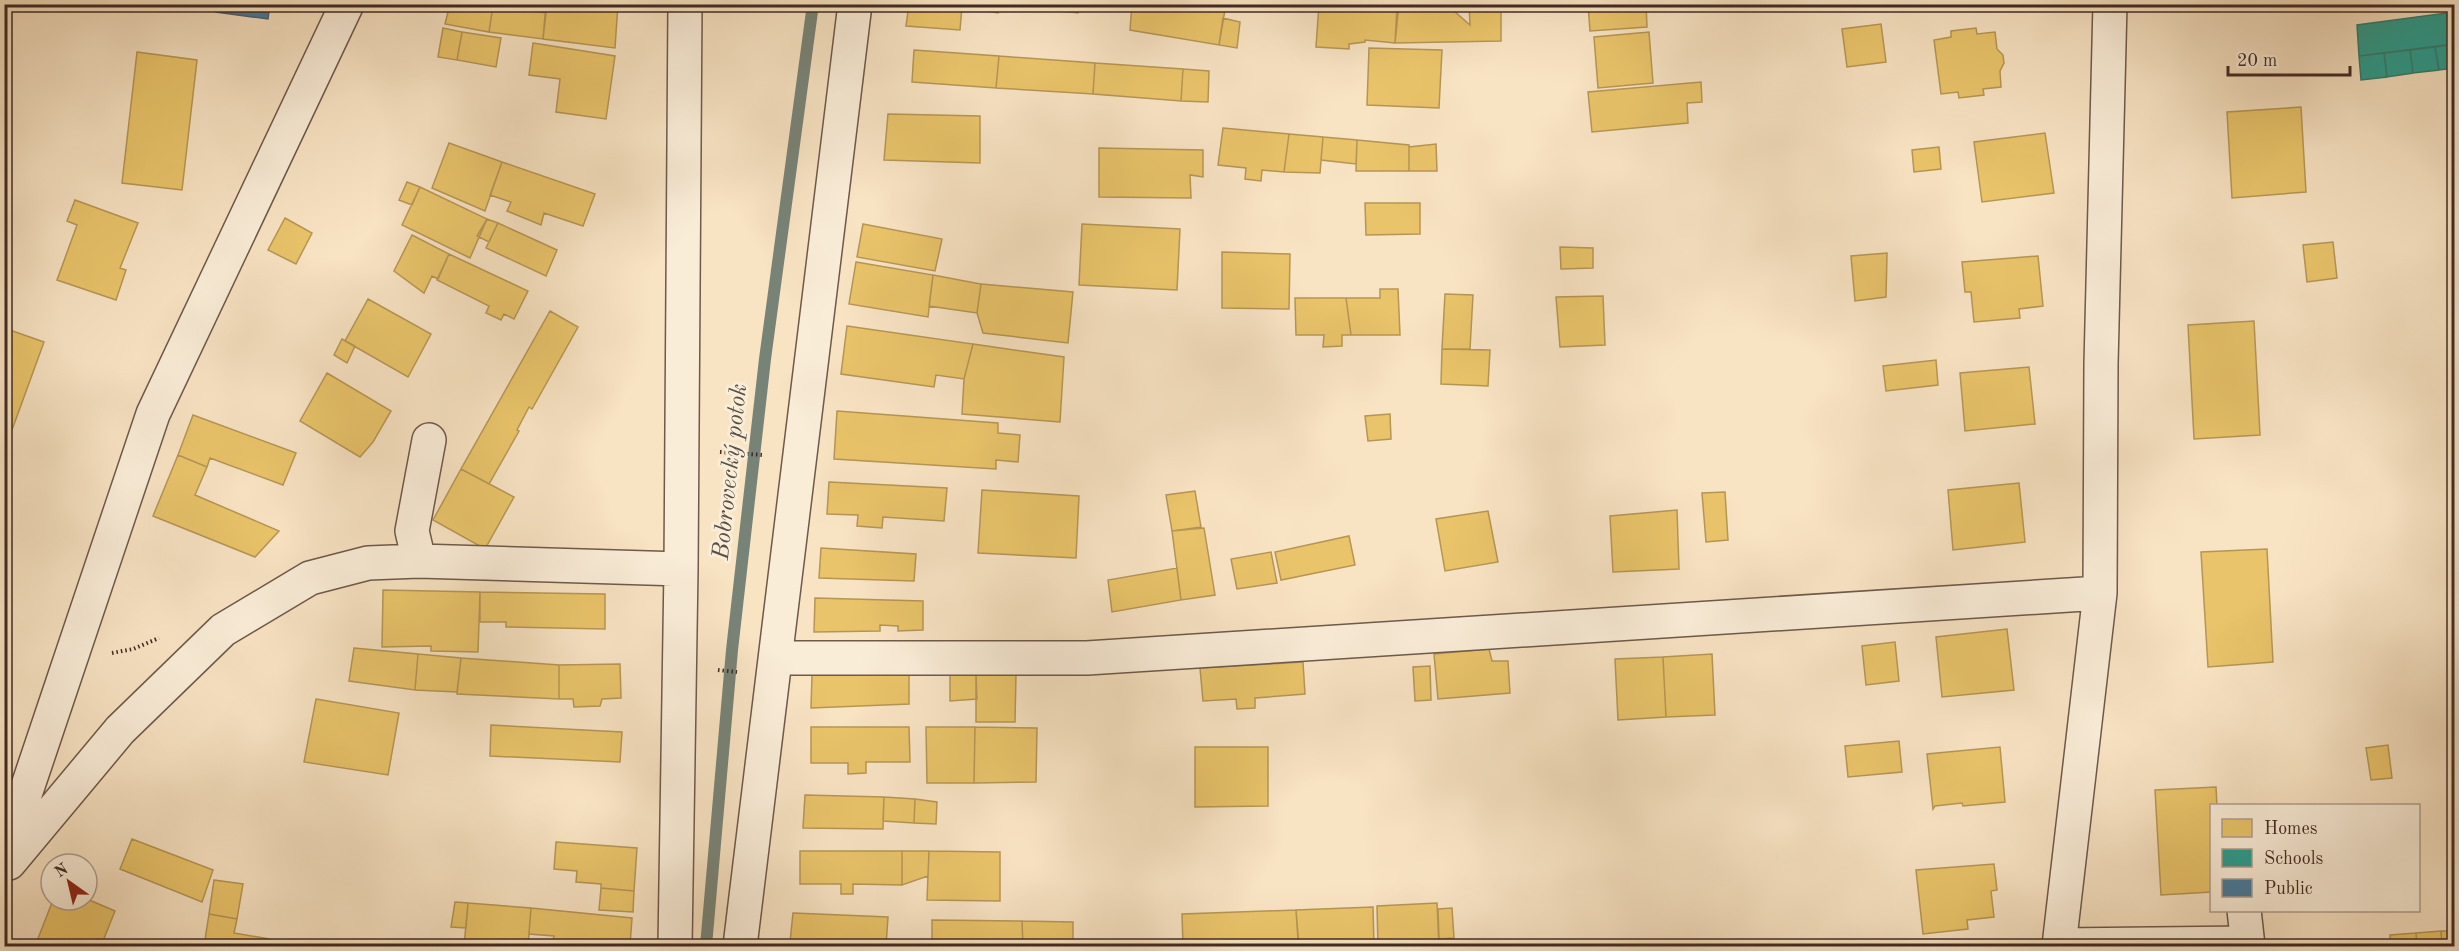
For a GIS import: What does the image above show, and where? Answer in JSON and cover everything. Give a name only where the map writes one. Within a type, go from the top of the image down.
[{"type":"street","points":[[4,856],[153,414],[347,4]]},
{"type":"street","points":[[675,946],[681,569],[685,4]]},
{"type":"street","points":[[740,946],[855,4]]},
{"type":"street","points":[[2110,4],[2101,352],[2100,593],[2059,946],[2248,945],[2244,912]]},
{"type":"street","points":[[419,561],[412,531],[429,440]]},
{"type":"street","points":[[4,869],[120,730],[223,630],[310,578],[368,563],[419,561],[681,569]]},
{"type":"street","points":[[776,658],[1087,658],[2100,593]]},
{"type":"path","points":[[740,453],[764,455]]},
{"type":"path","points":[[103,655],[133,649]]},
{"type":"path","points":[[722,670],[742,673]]},
{"type":"building: Homes","points":[[450,4],[493,6],[489,32],[445,24]]},
{"type":"building: Homes","points":[[546,4],[618,4],[615,48],[543,39]]},
{"type":"building: Homes","points":[[909,4],[999,4],[998,13],[962,7],[960,30],[906,26]]},
{"type":"building: Homes","points":[[999,4],[1079,4],[1078,13]]},
{"type":"building: Homes","points":[[1132,4],[1226,4],[1219,45],[1130,30]]},
{"type":"building: Homes","points":[[1319,4],[1397,6],[1395,43],[1365,40],[1365,42],[1349,44],[1349,49],[1316,47]]},
{"type":"building: Homes","points":[[1399,4],[1446,4],[1470,25],[1469,4],[1501,4],[1501,41],[1395,43]]},
{"type":"building: Homes","points":[[1588,4],[1646,4],[1647,27],[1590,31]]},
{"type":"building: Homes","points":[[493,6],[546,13],[543,39],[489,32]]},
{"type":"building: Homes","points":[[1223,18],[1240,22],[1237,48],[1219,45]]},
{"type":"building: Homes","points":[[1881,24],[1886,62],[1847,67],[1842,29]]},
{"type":"building: Homes","points":[[443,28],[462,32],[457,60],[438,57]]},
{"type":"building: Homes","points":[[1976,28],[1977,34],[1995,32],[1997,49],[2003,55],[2004,63],[2000,71],[2001,87],[1983,89],[1984,95],[1959,98],[1958,92],[1941,94],[1934,40],[1951,37],[1951,31]]},
{"type":"building: Homes","points":[[462,32],[501,38],[496,67],[457,60]]},
{"type":"building: Homes","points":[[1649,32],[1653,83],[1598,88],[1594,37]]},
{"type":"building: Homes","points":[[533,43],[615,56],[606,119],[556,112],[560,79],[529,75]]},
{"type":"building: Homes","points":[[1369,48],[1442,50],[1439,108],[1367,105]]},
{"type":"building: Homes","points":[[914,50],[999,56],[996,88],[912,82]]},
{"type":"building: Homes","points":[[137,52],[197,60],[182,190],[122,183]]},
{"type":"building: Homes","points":[[999,56],[1095,63],[1093,94],[996,88]]},
{"type":"building: Homes","points":[[1095,63],[1183,69],[1181,101],[1093,94]]},
{"type":"building: Homes","points":[[1183,69],[1209,71],[1208,102],[1181,101]]},
{"type":"building: Homes","points":[[1701,82],[1702,102],[1687,103],[1688,123],[1592,132],[1588,92]]},
{"type":"building: Homes","points":[[2301,107],[2306,192],[2232,198],[2227,112]]},
{"type":"building: Homes","points":[[888,114],[980,116],[980,163],[884,160]]},
{"type":"building: Homes","points":[[1223,128],[1289,134],[1284,172],[1262,170],[1261,181],[1245,179],[1246,168],[1218,165]]},
{"type":"building: Homes","points":[[2045,133],[2054,193],[1982,202],[1974,142]]},
{"type":"building: Homes","points":[[1289,134],[1323,137],[1320,173],[1284,172]]},
{"type":"building: Homes","points":[[1323,137],[1357,140],[1356,164],[1321,160]]},
{"type":"building: Homes","points":[[1357,140],[1409,145],[1409,171],[1356,171]]},
{"type":"building: Homes","points":[[449,143],[502,162],[485,211],[432,188]]},
{"type":"building: Homes","points":[[1436,144],[1437,171],[1409,171],[1409,147]]},
{"type":"building: Homes","points":[[1939,147],[1941,169],[1914,172],[1912,150]]},
{"type":"building: Homes","points":[[1099,148],[1203,150],[1203,177],[1190,175],[1191,198],[1099,197]]},
{"type":"building: Homes","points":[[502,162],[595,194],[583,226],[544,213],[541,225],[507,211],[511,202],[490,195]]},
{"type":"building: Homes","points":[[407,182],[420,187],[412,205],[399,200]]},
{"type":"building: Homes","points":[[420,187],[487,219],[470,258],[402,225]]},
{"type":"building: Homes","points":[[75,200],[138,223],[120,268],[126,270],[116,300],[57,280],[77,225],[67,221]]},
{"type":"building: Homes","points":[[1365,203],[1420,203],[1420,234],[1366,235]]},
{"type":"building: Homes","points":[[285,218],[312,233],[296,264],[268,250]]},
{"type":"building: Homes","points":[[487,219],[498,223],[489,242],[477,236]]},
{"type":"building: Homes","points":[[498,223],[557,250],[546,276],[486,248]]},
{"type":"building: Homes","points":[[863,224],[942,239],[935,271],[857,257]]},
{"type":"building: Homes","points":[[1082,224],[1180,229],[1177,290],[1079,285]]},
{"type":"building: Homes","points":[[412,235],[449,254],[438,279],[432,276],[424,293],[394,271]]},
{"type":"building: Homes","points":[[2333,242],[2337,278],[2307,282],[2303,245]]},
{"type":"building: Homes","points":[[1560,247],[1593,248],[1593,268],[1561,269]]},
{"type":"building: Homes","points":[[1222,252],[1290,254],[1289,309],[1222,308]]},
{"type":"building: Homes","points":[[1887,253],[1886,297],[1855,301],[1851,256]]},
{"type":"building: Homes","points":[[449,254],[528,291],[514,319],[504,314],[501,320],[486,313],[489,306],[437,280]]},
{"type":"building: Homes","points":[[2038,256],[2043,306],[2019,309],[2020,318],[1974,322],[1971,292],[1965,292],[1962,262]]},
{"type":"building: Homes","points":[[856,262],[933,275],[928,317],[849,304]]},
{"type":"building: Homes","points":[[933,275],[981,284],[977,313],[929,306]]},
{"type":"building: Homes","points":[[981,284],[1073,292],[1068,343],[983,333],[977,313]]},
{"type":"building: Homes","points":[[1380,289],[1398,289],[1400,335],[1351,335],[1346,298],[1380,298]]},
{"type":"building: Homes","points":[[1445,294],[1473,295],[1470,349],[1442,349]]},
{"type":"building: Homes","points":[[1603,296],[1605,345],[1560,347],[1556,297]]},
{"type":"building: Homes","points":[[1295,298],[1346,298],[1351,335],[1342,335],[1342,346],[1323,347],[1324,335],[1296,335]]},
{"type":"building: Homes","points":[[368,299],[431,334],[408,377],[345,341]]},
{"type":"building: Homes","points":[[550,311],[578,327],[532,409],[529,407],[517,430],[519,431],[489,484],[461,469]]},
{"type":"building: Homes","points":[[2254,321],[2260,435],[2194,439],[2188,325]]},
{"type":"building: Homes","points":[[847,326],[973,344],[964,379],[936,375],[934,387],[841,374]]},
{"type":"building: Homes","points":[[4,328],[44,342],[8,441],[4,439]]},
{"type":"building: Homes","points":[[342,339],[355,346],[347,363],[334,355]]},
{"type":"building: Homes","points":[[973,344],[1064,357],[1060,422],[962,414],[964,379]]},
{"type":"building: Homes","points":[[1442,349],[1490,350],[1488,386],[1441,384]]},
{"type":"building: Homes","points":[[1936,360],[1938,385],[1886,391],[1883,366]]},
{"type":"building: Homes","points":[[2029,367],[2035,424],[1965,431],[1960,373]]},
{"type":"building: Homes","points":[[327,373],[391,411],[373,442],[360,457],[300,421]]},
{"type":"building: Homes","points":[[837,411],[998,423],[998,433],[1020,435],[1018,462],[996,460],[996,469],[834,459]]},
{"type":"building: Homes","points":[[1390,414],[1391,439],[1368,441],[1365,416]]},
{"type":"building: Homes","points":[[193,415],[296,453],[283,485],[210,458],[207,467],[178,455]]},
{"type":"building: Homes","points":[[178,455],[207,467],[195,495],[279,531],[255,557],[153,516]]},
{"type":"building: Homes","points":[[461,469],[514,497],[485,549],[433,520]]},
{"type":"building: Homes","points":[[829,482],[947,488],[944,521],[883,517],[882,528],[857,526],[858,515],[827,514]]},
{"type":"building: Homes","points":[[2019,483],[2025,542],[1953,550],[1948,490]]},
{"type":"building: Homes","points":[[982,490],[1079,496],[1076,558],[978,553]]},
{"type":"building: Homes","points":[[1195,491],[1201,527],[1172,531],[1166,495]]},
{"type":"building: Homes","points":[[1725,492],[1728,540],[1706,542],[1702,493]]},
{"type":"building: Homes","points":[[1677,510],[1679,569],[1613,572],[1610,516]]},
{"type":"building: Homes","points":[[1488,511],[1498,562],[1445,571],[1436,519]]},
{"type":"building: Homes","points":[[1204,528],[1215,595],[1181,600],[1172,531]]},
{"type":"building: Homes","points":[[1349,536],[1355,565],[1281,580],[1275,552]]},
{"type":"building: Homes","points":[[821,548],[916,554],[914,581],[819,578]]},
{"type":"building: Homes","points":[[2267,549],[2273,662],[2208,667],[2201,552]]},
{"type":"building: Homes","points":[[1271,552],[1277,583],[1237,589],[1231,559]]},
{"type":"building: Homes","points":[[1177,568],[1181,600],[1112,612],[1108,580]]},
{"type":"building: Homes","points":[[383,590],[480,592],[478,652],[431,651],[431,646],[382,647]]},
{"type":"building: Homes","points":[[480,592],[605,594],[605,629],[506,627],[506,622],[480,622]]},
{"type":"building: Homes","points":[[815,598],[923,601],[923,630],[898,631],[898,626],[880,625],[880,631],[814,632]]},
{"type":"building: Homes","points":[[2007,629],[2014,690],[1942,697],[1936,637]]},
{"type":"building: Homes","points":[[1895,642],[1899,681],[1866,685],[1862,646]]},
{"type":"building: Homes","points":[[354,648],[418,654],[415,690],[349,681]]},
{"type":"building: Homes","points":[[1489,649],[1492,661],[1508,661],[1510,693],[1438,699],[1434,654]]},
{"type":"building: Homes","points":[[418,654],[461,658],[457,692],[415,690]]},
{"type":"building: Homes","points":[[1712,654],[1715,715],[1666,717],[1663,657]]},
{"type":"building: Homes","points":[[1663,657],[1666,717],[1618,720],[1615,659]]},
{"type":"building: Homes","points":[[461,658],[559,665],[559,699],[457,694]]},
{"type":"building: Homes","points":[[1303,662],[1305,694],[1255,698],[1255,708],[1237,709],[1236,699],[1203,701],[1200,668]]},
{"type":"building: Homes","points":[[620,664],[621,698],[602,699],[600,706],[574,707],[573,699],[559,699],[559,665]]},
{"type":"building: Homes","points":[[1430,666],[1431,700],[1415,701],[1413,667]]},
{"type":"building: Homes","points":[[976,674],[977,699],[950,701],[950,675]]},
{"type":"building: Homes","points":[[976,674],[1016,674],[1015,722],[976,722]]},
{"type":"building: Homes","points":[[812,675],[909,675],[909,704],[811,708]]},
{"type":"building: Homes","points":[[316,699],[399,713],[388,775],[304,762]]},
{"type":"building: Homes","points":[[491,725],[622,732],[620,762],[490,756]]},
{"type":"building: Homes","points":[[811,727],[909,727],[910,762],[866,762],[866,773],[848,774],[848,763],[811,763]]},
{"type":"building: Homes","points":[[926,727],[975,727],[974,783],[927,783]]},
{"type":"building: Homes","points":[[975,727],[1037,728],[1036,782],[974,783]]},
{"type":"building: Homes","points":[[1899,741],[1902,772],[1848,777],[1845,746]]},
{"type":"building: Homes","points":[[2388,745],[2392,778],[2371,780],[2366,748]]},
{"type":"building: Homes","points":[[1195,747],[1268,747],[1268,806],[1195,807]]},
{"type":"building: Homes","points":[[2000,747],[2005,802],[1963,806],[1962,803],[1935,806],[1933,809],[1927,754]]},
{"type":"building: Homes","points":[[2216,787],[2217,804],[2210,804],[2210,892],[2161,895],[2155,790]]},
{"type":"building: Homes","points":[[805,795],[884,797],[883,829],[803,828]]},
{"type":"building: Homes","points":[[884,797],[915,799],[914,823],[883,821]]},
{"type":"building: Homes","points":[[915,799],[937,802],[936,824],[914,823]]},
{"type":"building: Homes","points":[[132,839],[213,870],[202,902],[120,869]]},
{"type":"building: Homes","points":[[556,842],[637,848],[634,891],[601,888],[601,884],[576,882],[577,871],[554,869]]},
{"type":"building: Homes","points":[[800,851],[902,851],[902,885],[853,884],[853,894],[841,894],[841,884],[800,884]]},
{"type":"building: Homes","points":[[902,851],[929,851],[928,876],[902,885]]},
{"type":"building: Homes","points":[[929,851],[1000,852],[1000,901],[927,900]]},
{"type":"building: Homes","points":[[1994,864],[1997,890],[1991,891],[1994,917],[1967,920],[1968,929],[1923,934],[1916,870]]},
{"type":"building: Homes","points":[[214,880],[243,884],[237,919],[209,914]]},
{"type":"building: Homes","points":[[601,888],[634,891],[633,912],[599,910]]},
{"type":"building: Homes","points":[[455,902],[468,903],[466,928],[451,927]]},
{"type":"building: Homes","points":[[468,903],[531,908],[528,946],[464,946]]},
{"type":"building: Homes","points":[[1437,903],[1439,946],[1378,946],[1377,906]]},
{"type":"building: Homes","points":[[99,904],[115,911],[101,946],[51,946],[37,941],[48,912],[99,912]]},
{"type":"building: Homes","points":[[1373,907],[1374,946],[1299,946],[1296,910]]},
{"type":"building: Homes","points":[[531,908],[632,918],[630,946],[553,941],[554,936],[529,934]]},
{"type":"building: Homes","points":[[1452,908],[1454,938],[1439,939],[1438,909]]},
{"type":"building: Homes","points":[[1296,910],[1298,940],[1234,943],[1234,946],[1183,946],[1182,914]]},
{"type":"building: Homes","points":[[793,913],[888,917],[886,946],[790,942]]},
{"type":"building: Homes","points":[[209,914],[237,919],[234,933],[270,939],[269,946],[204,946]]},
{"type":"building: Homes","points":[[932,920],[1022,921],[1023,946],[932,946]]},
{"type":"building: Homes","points":[[1022,921],[1073,922],[1073,946],[1023,946]]},
{"type":"building: Homes","points":[[2441,931],[2442,946],[2417,946],[2416,933]]},
{"type":"building: Homes","points":[[2441,931],[2454,931],[2454,946],[2442,946]]},
{"type":"building: Homes","points":[[2416,933],[2417,946],[2390,946],[2390,935]]},
{"type":"building: Schools","points":[[2454,12],[2454,44],[2359,56],[2357,25]]},
{"type":"building: Schools","points":[[2454,44],[2454,68],[2439,70],[2435,47]]},
{"type":"building: Schools","points":[[2435,47],[2439,70],[2413,73],[2410,50]]},
{"type":"building: Schools","points":[[2410,50],[2413,73],[2387,77],[2384,53]]},
{"type":"building: Schools","points":[[2384,53],[2387,77],[2361,80],[2359,56]]},
{"type":"building: Public","points":[[217,4],[270,4],[268,19],[216,12]]},
{"type":"waterway","name":"Bobrovecký potok","points":[[706,946],[732,650],[765,359],[813,4]]}]
